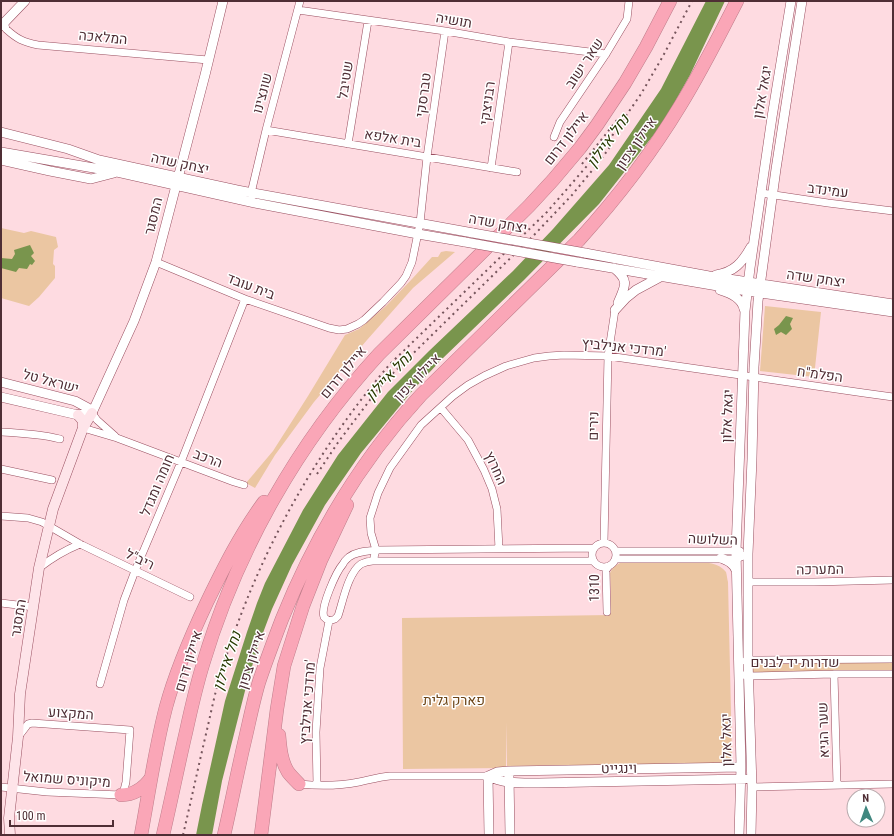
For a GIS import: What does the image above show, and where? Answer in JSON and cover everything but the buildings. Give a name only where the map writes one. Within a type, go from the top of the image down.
[{"type":"highway","name":"איילון דרום","points":[[163,835],[199,678],[212,637],[222,608],[241,564],[287,475],[348,389],[379,354],[538,197],[580,148],[625,84],[670,1]]},
{"type":"highway","name":"איילון צפון","points":[[224,835],[255,700],[278,629],[295,587],[319,538],[344,496],[367,461],[394,425],[421,395],[579,240],[626,184],[681,105],[698,76],[737,1]]},
{"type":"highway","points":[[141,835],[161,728],[172,687],[185,651],[208,599],[243,533],[258,510],[315,434]]},
{"type":"highway","points":[[261,835],[284,666],[303,606],[321,560],[367,461]]},
{"type":"highway","points":[[277,709],[282,758],[289,773],[299,784]]},
{"type":"highway","points":[[120,795],[134,793],[143,787],[151,778]]},
{"type":"highway","points":[[263,821],[269,835]]},
{"type":"main road","name":"המסגר","points":[[2,835],[8,818],[18,737],[20,694],[39,568],[53,509],[83,428],[92,413]]},
{"type":"main road","points":[[78,415],[83,421],[83,428]]},
{"type":"main road","name":"המסגר","points":[[8,818],[10,835]]},
{"type":"street","points":[[3,24],[25,1]]},
{"type":"street","name":"המסגר","points":[[92,413],[134,321],[156,262],[223,1]]},
{"type":"street","name":"שונצינו","points":[[252,193],[266,130],[300,1]]},
{"type":"street","name":"שאר ישוב","points":[[554,137],[560,122],[628,19],[629,1]]},
{"type":"street","name":"יגאל אלון","points":[[739,835],[741,767],[736,555],[745,311],[747,286],[772,117],[792,1]]},
{"type":"street","name":"יגאל אלון","points":[[751,835],[752,787],[748,660],[748,554],[754,377],[760,288],[772,195],[802,1]]},
{"type":"street","name":"תושיה","points":[[298,10],[509,42],[606,54]]},
{"type":"street","name":"שטיבל","points":[[348,144],[368,21]]},
{"type":"street","name":"המלאכה","points":[[3,24],[6,29],[20,40],[38,45],[208,60]]},
{"type":"street","name":"טברסקי","points":[[418,234],[427,157],[445,32]]},
{"type":"street","name":"רבניצקי","points":[[491,168],[509,42]]},
{"type":"street","name":"בית אלפא","points":[[266,130],[517,172]]},
{"type":"street","name":"יצחק שדה","points":[[1,132],[68,149],[99,160],[256,203],[418,234],[693,282],[747,286],[893,312]]},
{"type":"street","name":"יצחק שדה","points":[[1,152],[30,158],[252,193],[473,232],[709,276],[747,286]]},
{"type":"street","name":"יצחק שדה","points":[[30,158],[99,160]]},
{"type":"street","name":"יצחק שדה","points":[[1,160],[91,178],[117,172]]},
{"type":"street","points":[[252,193],[252,199],[256,203]]},
{"type":"street","name":"עמינדב","points":[[761,193],[893,211]]},
{"type":"street","name":"בית עובד","points":[[156,262],[245,299],[324,326],[338,330],[347,330],[364,320],[401,283],[412,262],[418,234]]},
{"type":"street","points":[[709,276],[722,274],[733,269],[743,260],[753,244]]},
{"type":"street","points":[[614,268],[625,281],[623,292],[615,310]]},
{"type":"street","points":[[615,310],[636,290],[662,276]]},
{"type":"street","points":[[693,282],[736,297],[742,302],[745,311]]},
{"type":"street","name":"יצחק שדה","points":[[760,288],[893,304]]},
{"type":"street","name":"חומה ומגדל","points":[[100,684],[124,600],[181,462],[245,299]]},
{"type":"street","name":"נירים","points":[[604,542],[608,356],[615,310]]},
{"type":"street","name":"מרדכי אנילביץ'","points":[[329,621],[324,616],[324,606],[342,564],[354,554],[376,550],[371,533],[371,511],[378,492],[390,468],[421,425],[453,396],[468,385],[506,366],[534,358],[564,355],[608,356],[743,376]]},
{"type":"street","name":"הפלמ\"ח","points":[[743,376],[893,397]]},
{"type":"street","name":"ישראל טל","points":[[1,382],[75,401],[88,408],[92,413]]},
{"type":"street","name":"ישראל טל","points":[[1,397],[78,415],[92,413]]},
{"type":"street","name":"החרוץ","points":[[441,408],[468,440],[492,489],[497,509],[500,549]]},
{"type":"street","name":"הרכב","points":[[92,413],[97,420],[117,438]]},
{"type":"street","name":"הרכב","points":[[83,428],[117,438],[244,485]]},
{"type":"street","points":[[1,432],[47,435],[60,439]]},
{"type":"street","points":[[1,468],[52,480]]},
{"type":"street","name":"ריב\"ל","points":[[1,516],[28,518],[42,522],[80,544],[190,598]]},
{"type":"street","points":[[604,542],[612,544],[617,556],[614,562],[605,567],[595,563],[373,561],[376,550],[593,548],[604,542]]},
{"type":"street","points":[[39,568],[65,550],[80,544]]},
{"type":"street","points":[[593,548],[592,552],[595,563],[603,580],[606,596]]},
{"type":"street","name":"השלושה","points":[[616,551],[736,555]]},
{"type":"street","name":"השלושה","points":[[616,559],[721,558],[748,554]]},
{"type":"street","points":[[721,558],[733,564],[736,571]]},
{"type":"street","name":"מרדכי אנילביץ'","points":[[329,621],[338,616],[349,582],[356,569],[360,564],[373,561]]},
{"type":"street","name":"1310","points":[[607,612],[606,570],[609,566]]},
{"type":"street","name":"המערכה","points":[[748,582],[893,580]]},
{"type":"street","points":[[1,603],[34,607]]},
{"type":"street","name":"מרדכי אנילביץ'","points":[[317,785],[316,732],[320,668],[329,621]]},
{"type":"street","name":"שדרות יד לבנים","points":[[893,660],[748,660],[743,662],[738,669],[742,674],[749,676],[893,674]]},
{"type":"street","name":"שער הגיא","points":[[834,674],[837,785]]},
{"type":"street","name":"המקצוע","points":[[18,737],[28,724],[32,723],[130,730],[126,782],[120,795]]},
{"type":"street","name":"וינגייט","points":[[488,776],[497,772],[509,771],[741,767]]},
{"type":"street","points":[[509,771],[510,835]]},
{"type":"street","name":"וינגייט","points":[[299,784],[317,785],[354,783],[390,776],[488,776],[500,781],[510,782],[741,780],[751,776]]},
{"type":"street","points":[[488,776],[489,835]]},
{"type":"street","points":[[752,787],[893,784]]},
{"type":"street","name":"מיקוניס שמואל","points":[[1,787],[47,792],[120,795]]},
{"type":"green space","points":[[1,228],[24,233],[31,231],[56,237],[58,247],[54,250],[53,264],[55,266],[55,278],[39,297],[29,306],[1,298]]},
{"type":"green space","points":[[441,252],[455,252],[413,288],[314,402],[275,455],[255,488],[246,483],[273,451],[345,335],[359,329],[386,306],[432,257],[438,257]]},
{"type":"green space","points":[[765,306],[821,312],[814,377],[760,371]]},
{"type":"green space","name":"פארק גלית","points":[[689,562],[714,564],[723,568],[727,574],[732,757],[730,761],[726,763],[507,766],[506,722],[506,768],[403,769],[402,618],[610,615],[610,573],[613,567],[620,563]]},
{"type":"green space","points":[[893,661],[893,673],[753,674],[752,662]]},
{"type":"shaded area","points":[[706,1],[725,1],[690,75],[663,123],[599,204],[524,280],[442,359],[413,390],[361,453],[325,505],[292,565],[272,609],[258,646],[222,781],[212,835],[196,835],[225,701],[247,632],[265,583],[303,510],[338,455],[388,392],[513,271],[553,229],[609,165],[661,89]]},
{"type":"shaded area","points":[[30,245],[34,253],[31,256],[35,261],[32,265],[30,264],[27,269],[19,268],[16,272],[1,268],[1,258],[12,259],[15,254],[14,250]]},
{"type":"shaded area","points":[[786,316],[793,318],[790,324],[792,329],[786,335],[781,332],[776,335],[774,329]]},
{"type":"railway","points":[[183,835],[215,694],[236,628],[270,547],[312,470],[362,398],[390,364],[547,212],[612,136],[641,94],[692,1]]},
{"type":"railway","points":[[582,164],[617,120]]},
{"type":"railway","points":[[317,474],[339,441],[382,384],[535,234],[572,195],[610,147]]},
{"type":"water label","name":"נחל איילון","points":[[608,141]]},
{"type":"water label","name":"נחל איילון","points":[[389,376]]},
{"type":"water label","name":"נחל איילון","points":[[227,661]]}]
